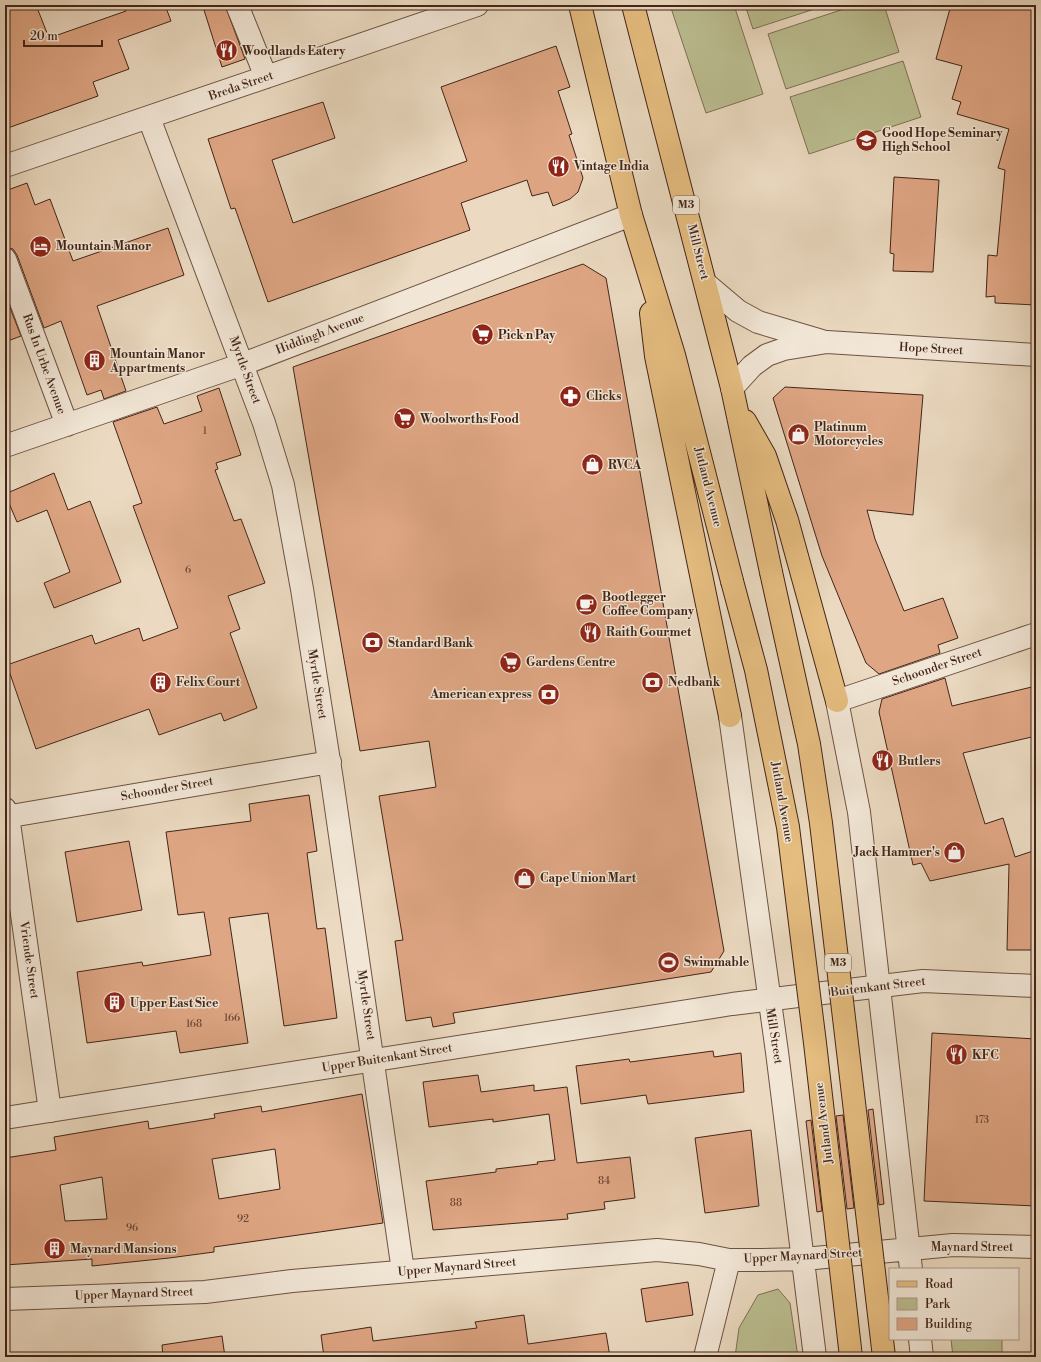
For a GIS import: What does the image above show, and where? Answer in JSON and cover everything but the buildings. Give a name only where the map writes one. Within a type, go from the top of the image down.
[{"type":"main road","points":[[580,5],[631,215],[644,260],[656,356],[730,716]]},
{"type":"main road","name":"Mill Street","points":[[633,5],[734,397]]},
{"type":"main road","name":"Jutland Avenue","points":[[644,260],[674,355],[756,670],[788,827],[851,1357]]},
{"type":"main road","points":[[734,397],[767,463],[791,535],[837,701]]},
{"type":"main road","name":"M3","points":[[734,397],[758,516],[809,744],[821,823],[884,1357]]},
{"type":"street","points":[[237,5],[266,77]]},
{"type":"street","name":"Breda Street","points":[[5,166],[477,5]]},
{"type":"street","name":"Myrtle Street","points":[[149,118],[243,364],[264,422],[283,485],[302,589],[330,762],[374,1060],[403,1271]]},
{"type":"street","name":"Hiddingh Avenue","points":[[5,446],[243,364],[631,215]]},
{"type":"street","name":"Rus In Urbe Avenue","points":[[5,259],[67,425]]},
{"type":"street","name":"Hope Street","points":[[706,284],[738,311],[758,322],[827,342],[1036,355]]},
{"type":"street","name":"Hope Street","points":[[734,397],[752,366],[767,355],[784,349],[827,342]]},
{"type":"street","name":"Schoonder Street","points":[[837,701],[1036,634]]},
{"type":"street","points":[[837,701],[859,812],[909,1259]]},
{"type":"street","name":"Mill Street","points":[[730,716],[746,822],[769,1001],[776,1039],[815,1357]]},
{"type":"street","name":"Schoonder Street","points":[[6,814],[330,762]]},
{"type":"street","name":"Vriende Street","points":[[6,814],[50,1111]]},
{"type":"street","name":"Buitenkant Street","points":[[769,1001],[923,981],[1036,986]]},
{"type":"street","name":"Upper Buitenkant Street","points":[[5,1118],[732,1004],[769,1001]]},
{"type":"street","name":"Maynard Street","points":[[909,1259],[953,1245],[1036,1248]]},
{"type":"street","name":"Upper Maynard Street","points":[[5,1299],[206,1292],[292,1281],[657,1250],[699,1254],[729,1260],[909,1259]]},
{"type":"street","points":[[705,1357],[729,1260]]},
{"type":"street","points":[[920,1340],[922,1357]]},
{"type":"green space","points":[[670,5],[734,5],[763,94],[706,113]]},
{"type":"green space","points":[[745,5],[827,5],[753,29]]},
{"type":"green space","points":[[856,5],[884,5],[899,52],[786,89],[768,34]]},
{"type":"green space","points":[[903,61],[921,117],[809,154],[790,97]]},
{"type":"green space","points":[[778,1289],[790,1303],[798,1357],[735,1357],[739,1328],[758,1295]]},
{"type":"green space","points":[[951,1340],[1002,1340],[1002,1357],[953,1357]]},
{"type":"place","name":"Woodlands Eatery","points":[[226,51]]},
{"type":"place","name":"Good Hope Seminary High School","points":[[867,140]]},
{"type":"place","name":"Vintage India","points":[[559,166]]},
{"type":"place","name":"Mountain Manor","points":[[41,246]]},
{"type":"place","name":"Pick n Pay","points":[[482,335]]},
{"type":"place","name":"Mountain Manor Appartments","points":[[95,361]]},
{"type":"place","name":"Clicks","points":[[570,396]]},
{"type":"place","name":"Woolworths Food","points":[[405,419]]},
{"type":"place","name":"Platinum Motorcycles","points":[[799,434]]},
{"type":"place","name":"RVCA","points":[[592,465]]},
{"type":"place","name":"Bootlegger Coffee Company","points":[[587,604]]},
{"type":"place","name":"Raith Gourmet","points":[[591,632]]},
{"type":"place","name":"Standard Bank","points":[[372,643]]},
{"type":"place","name":"Gardens Centre","points":[[510,662]]},
{"type":"place","name":"Felix Court","points":[[161,682]]},
{"type":"place","name":"Nedbank","points":[[652,682]]},
{"type":"place","name":"American express","points":[[548,694]]},
{"type":"place","name":"Butlers","points":[[883,761]]},
{"type":"place","name":"Jack Hammer's","points":[[955,852]]},
{"type":"place","name":"Cape Union Mart","points":[[524,878]]},
{"type":"place","name":"Swimmable","points":[[668,962]]},
{"type":"place","name":"Upper East Sice","points":[[115,1003]]},
{"type":"place","name":"KFC","points":[[957,1055]]},
{"type":"place","name":"Maynard Mansions","points":[[54,1249]]}]
